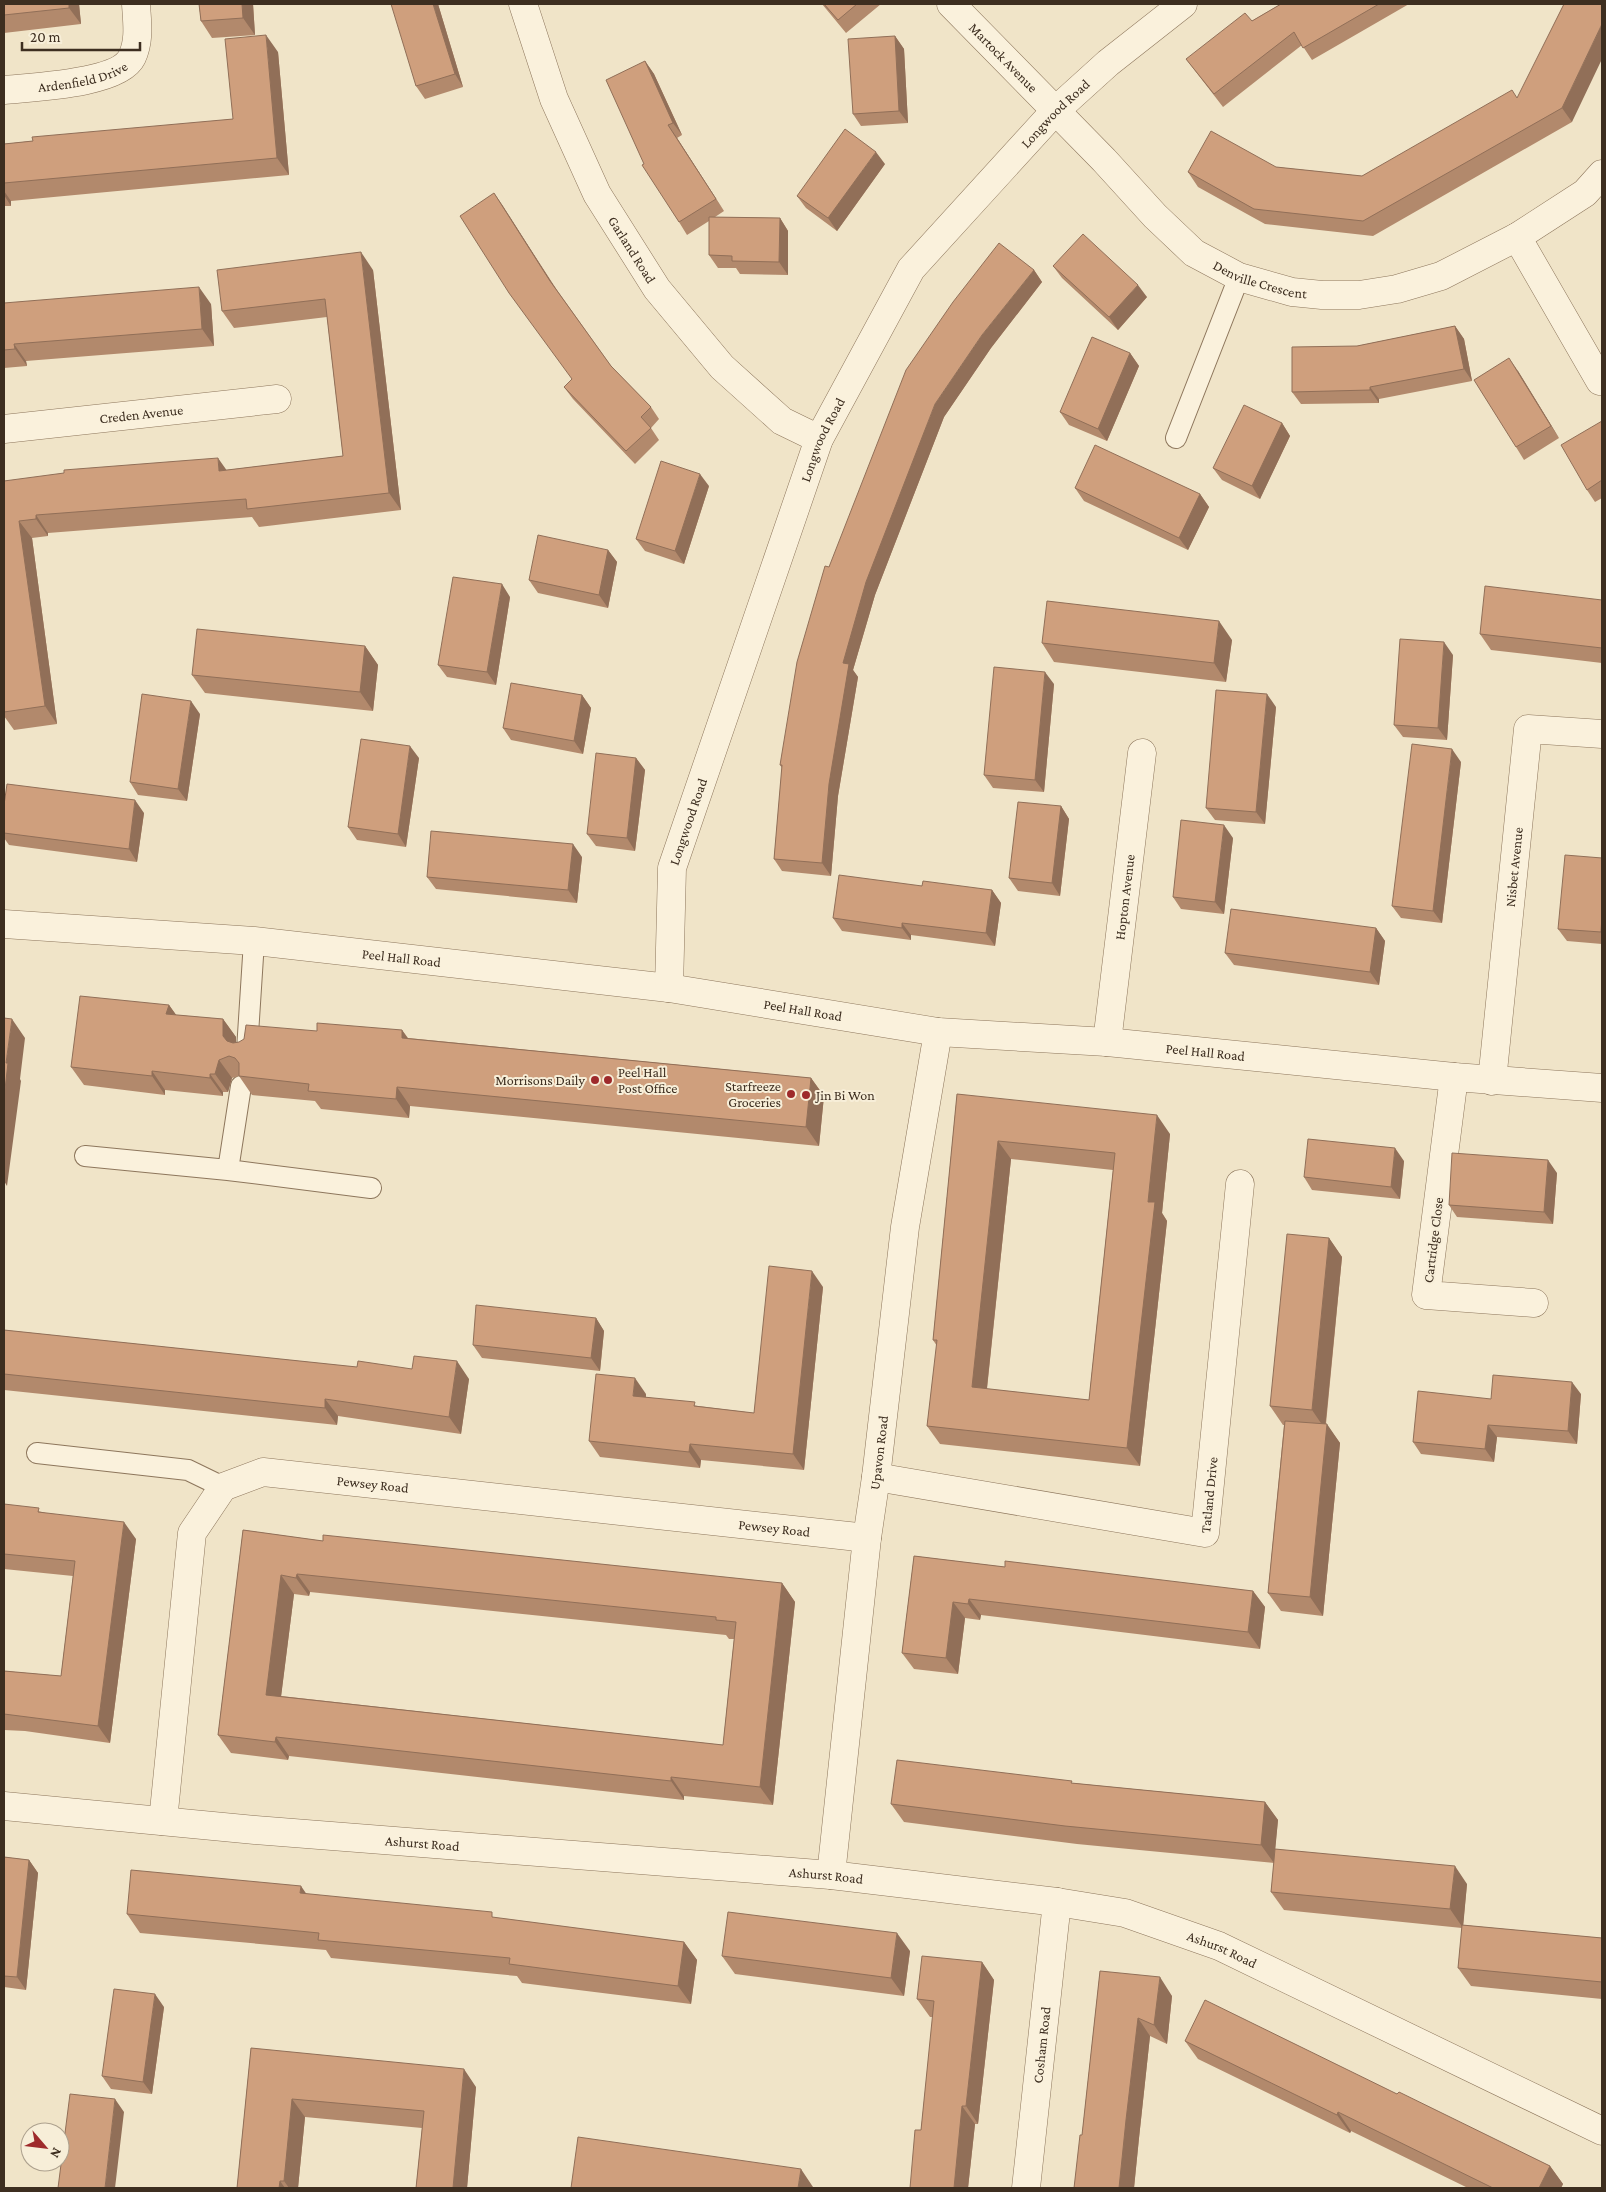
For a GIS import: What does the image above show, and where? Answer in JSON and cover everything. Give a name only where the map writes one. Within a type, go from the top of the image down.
[{"type":"street","name":"Ardenfield Drive","points":[[4,90],[92,80],[120,70],[131,59],[138,38],[136,4]]},
{"type":"street","name":"Garland Road","points":[[523,4],[554,99],[597,194],[657,289],[722,368],[782,421],[819,440]]},
{"type":"street","name":"Martock Avenue","points":[[951,4],[1055,111]]},
{"type":"street","name":"Longwood Road","points":[[669,988],[672,868],[819,440],[912,269],[1055,111],[1108,63],[1184,4]]},
{"type":"street","name":"Denville Crescent","points":[[1055,111],[1194,253],[1239,277],[1292,292],[1359,295],[1397,289],[1441,276],[1517,237],[1585,193],[1602,174]]},
{"type":"street","points":[[1517,237],[1600,381]]},
{"type":"street","name":"Creden Avenue","points":[[4,429],[277,399]]},
{"type":"street","name":"Nisbet Avenue","points":[[1492,1080],[1528,729],[1602,734]]},
{"type":"street","name":"Hopton Avenue","points":[[1107,1042],[1142,753]]},
{"type":"street","name":"Peel Hall Road","points":[[4,924],[254,941],[669,988],[938,1032],[1107,1042],[1454,1077],[1602,1088]]},
{"type":"street","name":"Upavon Road","points":[[830,1875],[867,1538],[905,1227],[938,1032]]},
{"type":"street","name":"Cartridge Close","points":[[1454,1077],[1426,1296],[1534,1303]]},
{"type":"street","name":"Tatland Drive","points":[[876,1476],[1205,1533],[1240,1184]]},
{"type":"street","name":"Pewsey Road","points":[[223,1487],[264,1472],[867,1538]]},
{"type":"street","points":[[163,1821],[192,1533],[223,1487]]},
{"type":"street","name":"Ashurst Road","points":[[4,1806],[163,1821],[830,1875],[1057,1902],[1125,1913],[1219,1946],[1602,2131]]},
{"type":"street","name":"Cosham Road","points":[[1026,2188],[1057,1902]]},
{"type":"lane","points":[[1176,438],[1239,277]]},
{"type":"lane","points":[[247,1050],[254,941]]},
{"type":"lane","points":[[228,1170],[241,1086]]},
{"type":"lane","points":[[85,1156],[228,1170],[371,1188]]},
{"type":"lane","points":[[37,1454],[188,1470],[223,1487]]},
{"type":"building","points":[[4,4],[69,4],[69,8],[4,15]]},
{"type":"building","points":[[199,4],[242,4],[243,18],[201,21]]},
{"type":"building","points":[[391,4],[433,4],[455,74],[416,86]]},
{"type":"building","points":[[824,4],[857,4],[838,20]]},
{"type":"building","points":[[1281,4],[1379,4],[1303,48],[1294,32],[1214,94],[1186,59],[1245,13],[1252,21]]},
{"type":"building","points":[[1564,4],[1602,4],[1602,24],[1562,108],[1363,221],[1254,209],[1188,172],[1211,131],[1276,167],[1362,176],[1512,90],[1517,98]]},
{"type":"building","points":[[266,35],[277,158],[4,183],[4,144],[33,141],[32,137],[233,119],[225,39]]},
{"type":"building","points":[[895,36],[899,111],[853,114],[848,39]]},
{"type":"building","points":[[645,61],[673,123],[668,125],[716,199],[679,222],[642,165],[644,164],[606,80]]},
{"type":"building","points":[[845,129],[876,152],[828,218],[797,196]]},
{"type":"building","points":[[494,193],[550,281],[611,366],[651,407],[641,417],[651,428],[626,451],[564,387],[572,379],[509,293],[460,216]]},
{"type":"building","points":[[709,217],[780,218],[779,262],[732,261],[732,256],[709,255]]},
{"type":"building","points":[[1083,234],[1138,285],[1109,317],[1053,266]]},
{"type":"building","points":[[999,243],[1034,270],[982,335],[935,404],[866,582],[843,663],[849,664],[829,784],[822,863],[774,859],[782,765],[780,765],[797,662],[825,566],[829,567],[906,370],[953,302]]},
{"type":"building","points":[[361,252],[389,493],[247,509],[246,499],[36,515],[36,519],[19,521],[45,706],[4,712],[4,481],[64,473],[64,470],[218,458],[219,471],[343,456],[325,299],[222,311],[217,270]]},
{"type":"building","points":[[199,287],[202,329],[14,344],[15,349],[4,350],[4,303]]},
{"type":"building","points":[[1455,326],[1464,369],[1370,387],[1370,390],[1292,392],[1292,347],[1357,346]]},
{"type":"building","points":[[1092,337],[1130,353],[1098,429],[1060,412]]},
{"type":"building","points":[[1509,358],[1551,426],[1516,447],[1474,380]]},
{"type":"building","points":[[1244,405],[1282,423],[1252,486],[1213,468]]},
{"type":"building","points":[[1602,421],[1602,480],[1587,490],[1561,445]]},
{"type":"building","points":[[1095,445],[1200,494],[1179,538],[1075,488]]},
{"type":"building","points":[[661,461],[700,474],[675,551],[636,539]]},
{"type":"building","points":[[538,535],[608,550],[599,595],[529,580]]},
{"type":"building","points":[[453,577],[502,584],[487,672],[438,665]]},
{"type":"building","points":[[1485,586],[1602,600],[1602,648],[1480,634]]},
{"type":"building","points":[[1047,601],[1219,621],[1214,663],[1042,643]]},
{"type":"building","points":[[197,629],[365,646],[360,692],[192,675]]},
{"type":"building","points":[[1400,639],[1444,642],[1438,728],[1394,725]]},
{"type":"building","points":[[994,667],[1045,672],[1035,780],[984,775]]},
{"type":"building","points":[[511,683],[582,695],[574,741],[503,728]]},
{"type":"building","points":[[1216,690],[1267,694],[1256,812],[1206,808]]},
{"type":"building","points":[[142,694],[191,701],[178,789],[130,782]]},
{"type":"building","points":[[361,739],[410,746],[398,834],[348,827]]},
{"type":"building","points":[[1412,744],[1452,749],[1433,911],[1392,906]]},
{"type":"building","points":[[596,753],[636,758],[627,838],[587,834]]},
{"type":"building","points":[[7,784],[135,800],[129,849],[4,833],[4,805]]},
{"type":"building","points":[[1018,802],[1061,806],[1052,883],[1009,878]]},
{"type":"building","points":[[1181,820],[1224,825],[1215,902],[1173,897]]},
{"type":"building","points":[[431,831],[573,844],[568,890],[427,877]]},
{"type":"building","points":[[1565,855],[1602,858],[1601,932],[1558,929]]},
{"type":"building","points":[[839,875],[922,886],[923,881],[992,890],[986,933],[902,923],[902,928],[833,918]]},
{"type":"building","points":[[1231,909],[1376,928],[1370,972],[1225,953]]},
{"type":"building","points":[[80,996],[169,1005],[166,1014],[223,1019],[223,1036],[227,1041],[233,1043],[244,1039],[246,1025],[317,1031],[317,1023],[402,1030],[402,1038],[811,1078],[806,1127],[397,1087],[396,1099],[308,1091],[309,1084],[239,1076],[239,1063],[235,1058],[229,1056],[219,1060],[215,1074],[210,1074],[210,1078],[152,1071],[152,1076],[71,1067]]},
{"type":"building","points":[[4,1018],[12,1019],[6,1063],[8,1063],[4,1098]]},
{"type":"building","points":[[957,1094],[1157,1115],[1148,1202],[1155,1202],[1127,1448],[927,1426],[937,1340],[933,1340]],"holes":[[[998,1141],[1115,1153],[1089,1400],[972,1387]]]},
{"type":"building","points":[[1308,1139],[1395,1148],[1391,1187],[1304,1177]]},
{"type":"building","points":[[1452,1153],[1548,1160],[1544,1212],[1449,1205]]},
{"type":"building","points":[[1287,1234],[1329,1238],[1312,1410],[1270,1406]]},
{"type":"building","points":[[769,1266],[812,1271],[793,1454],[690,1444],[689,1452],[589,1441],[596,1374],[635,1378],[633,1396],[695,1402],[694,1406],[754,1413]]},
{"type":"building","points":[[476,1305],[596,1318],[591,1358],[473,1345]]},
{"type":"building","points":[[4,1330],[357,1367],[358,1361],[412,1369],[414,1356],[457,1361],[449,1417],[325,1399],[325,1408],[4,1374]]},
{"type":"building","points":[[1493,1375],[1572,1382],[1568,1431],[1488,1425],[1485,1449],[1413,1442],[1418,1391],[1491,1399]]},
{"type":"building","points":[[1285,1421],[1327,1424],[1310,1597],[1268,1593]]},
{"type":"building","points":[[4,1504],[39,1508],[38,1512],[124,1522],[98,1726],[4,1714],[4,1671],[61,1676],[75,1561],[4,1554]]},
{"type":"building","points":[[243,1530],[323,1541],[323,1535],[782,1583],[760,1787],[671,1777],[671,1781],[276,1737],[275,1742],[218,1735]],"holes":[[[297,1574],[716,1617],[716,1620],[736,1622],[723,1745],[266,1695],[281,1575],[296,1578]]]},
{"type":"building","points":[[914,1556],[1005,1567],[1005,1561],[1253,1591],[1248,1632],[969,1599],[968,1604],[953,1602],[946,1658],[902,1653]]},
{"type":"building","points":[[897,1760],[1072,1781],[1071,1783],[1265,1802],[1261,1845],[1065,1826],[891,1804]]},
{"type":"building","points":[[1275,1849],[1455,1866],[1450,1909],[1271,1892]]},
{"type":"building","points":[[4,1857],[29,1860],[17,1977],[4,1976]]},
{"type":"building","points":[[131,1870],[301,1886],[300,1893],[492,1912],[492,1917],[684,1942],[678,1986],[509,1964],[510,1958],[318,1940],[319,1933],[127,1914]]},
{"type":"building","points":[[728,1912],[897,1933],[891,1978],[722,1956]]},
{"type":"building","points":[[1462,1925],[1602,1938],[1602,1982],[1458,1968]]},
{"type":"building","points":[[922,1956],[982,1962],[966,2106],[962,2106],[954,2188],[910,2188],[915,2130],[921,2130],[934,2001],[917,1999]]},
{"type":"building","points":[[1100,1971],[1160,1977],[1154,2025],[1138,2018],[1119,2188],[1074,2188],[1080,2135],[1082,2135]]},
{"type":"building","points":[[114,1989],[155,1994],[143,2082],[102,2076]]},
{"type":"building","points":[[1205,2000],[1550,2166],[1539,2188],[1493,2188],[1338,2112],[1337,2115],[1185,2041]]},
{"type":"building","points":[[251,2048],[464,2069],[453,2188],[416,2188],[424,2111],[292,2099],[284,2181],[280,2181],[279,2188],[237,2188]]},
{"type":"building","points":[[70,2094],[115,2099],[105,2188],[58,2188],[60,2172],[70,2172],[70,2122],[66,2122]]},
{"type":"building","points":[[578,2137],[801,2169],[798,2188],[571,2188]]},
{"type":"place","name":"Morrisons Daily","points":[[595,1080]]},
{"type":"place","name":"Peel Hall Post Office","points":[[608,1080]]},
{"type":"place","name":"Starfreeze Groceries","points":[[791,1094]]},
{"type":"place","name":"Jin Bi Won","points":[[806,1095]]}]
